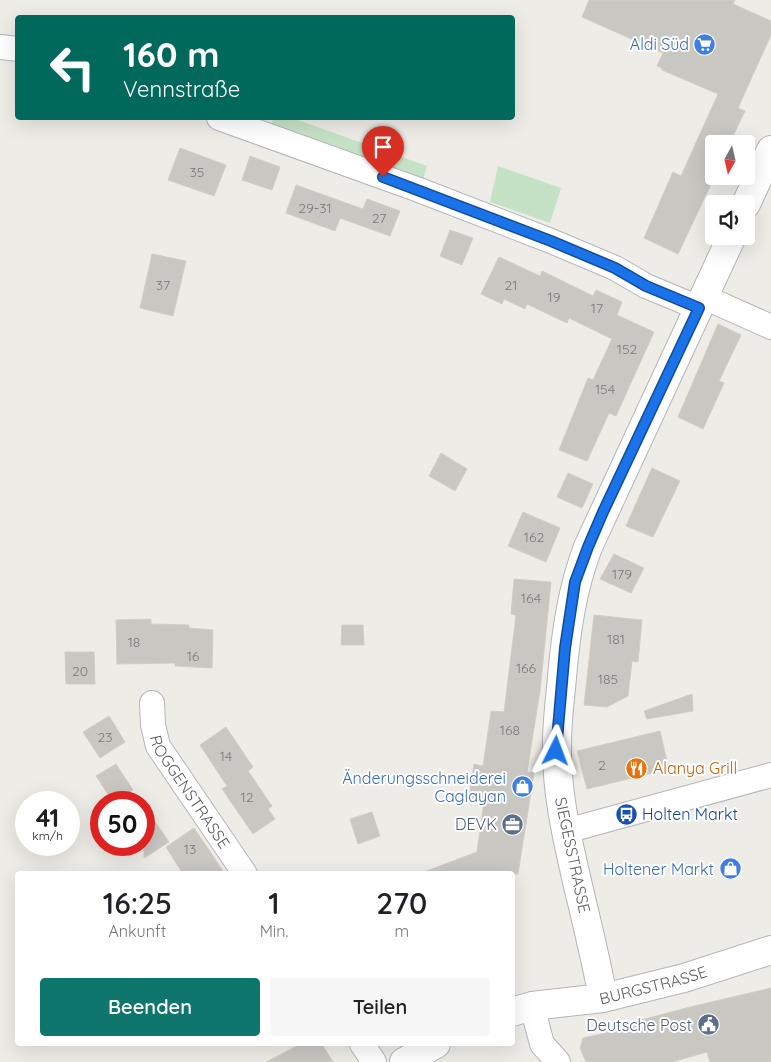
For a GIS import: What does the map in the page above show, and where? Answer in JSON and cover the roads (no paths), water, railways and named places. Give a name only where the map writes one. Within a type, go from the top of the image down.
[{"type":"main road","points":[[750,195],[771,150]]},
{"type":"main road","name":"SIEGESSTRASSE","points":[[603,998],[566,831],[559,788],[556,751],[565,648],[575,582],[603,512],[728,245]]},
{"type":"main road","name":"BURGSTRASSE","points":[[522,1009],[603,998],[684,978],[771,950]]},
{"type":"main road","points":[[404,1062],[432,1046]]},
{"type":"street","points":[[0,48],[15,49]]},
{"type":"street","points":[[225,120],[419,190],[551,241],[615,268],[646,286],[771,327]]},
{"type":"street","name":"ROGGENSTRASSE","points":[[152,703],[153,725],[158,746],[243,871]]},
{"type":"street","points":[[566,831],[771,775]]},
{"type":"street","points":[[522,1009],[542,1044],[558,1062]]},
{"type":"street","points":[[363,1046],[374,1062]]},
{"type":"place","name":"Aldi Süd","points":[[705,44]]},
{"type":"place","name":"Alanya Grill","points":[[637,768]]},
{"type":"place","name":"Änderungsschneiderei Caglayan","points":[[522,787]]},
{"type":"place","name":"Holten Markt","points":[[626,814]]},
{"type":"place","name":"DEVK","points":[[513,824]]},
{"type":"place","name":"Holtener Markt","points":[[730,869]]},
{"type":"place","name":"Deutsche Post","points":[[708,1025]]}]
